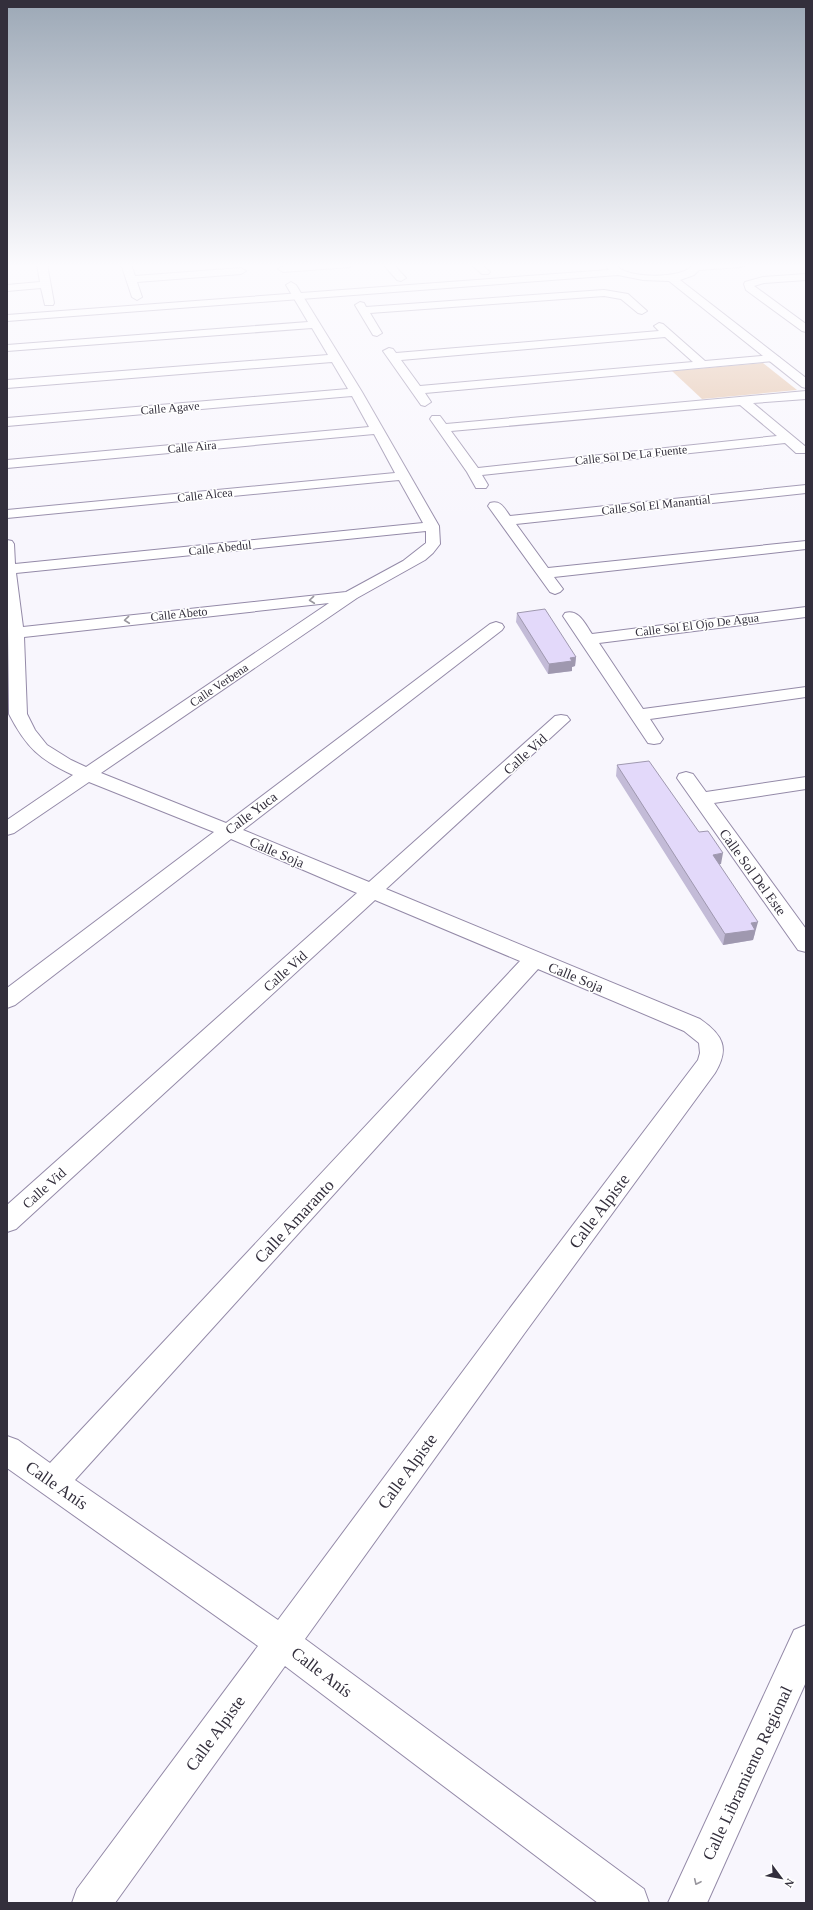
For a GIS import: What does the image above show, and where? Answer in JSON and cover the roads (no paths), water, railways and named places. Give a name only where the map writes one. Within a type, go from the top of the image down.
[{"type":"street","points":[[332,353],[356,392],[432,526]]},
{"type":"street","points":[[401,353],[391,354],[426,402]]},
{"type":"street","points":[[690,353],[704,365]]},
{"type":"street","points":[[768,353],[806,384]]},
{"type":"street","points":[[7,384],[335,358]]},
{"type":"street","points":[[416,390],[774,358]]},
{"type":"street","name":"Calle Agave","points":[[7,422],[356,392]]},
{"type":"street","points":[[482,486],[474,472],[440,424],[806,395]]},
{"type":"street","points":[[743,401],[801,450]]},
{"type":"street","name":"Calle Aira","points":[[7,464],[377,430]]},
{"type":"street","name":"Calle Sol De La Fuente","points":[[474,472],[788,439]]},
{"type":"street","name":"Calle Alcea","points":[[7,514],[403,476]]},
{"type":"street","name":"Calle Sol El Manantial","points":[[506,521],[806,488]]},
{"type":"street","points":[[495,506],[555,589]]},
{"type":"street","name":"Calle Verbena","points":[[7,829],[351,595],[424,554],[433,544],[434,534],[432,526]]},
{"type":"street","name":"Calle Abedul","points":[[8,569],[432,526]]},
{"type":"street","name":"Calle Soja","points":[[7,544],[12,640],[18,714],[26,732],[41,749],[86,774],[228,831],[692,1025],[708,1038]]},
{"type":"street","points":[[544,574],[806,545]]},
{"type":"street","name":"Calle Abeto","points":[[12,640],[351,595]]},
{"type":"street","name":"Calle Sol El Ojo De Agua","points":[[588,639],[806,612]]},
{"type":"street","name":"Calle Abeto","points":[[12,640],[324,613]]},
{"type":"street","points":[[571,616],[588,639],[654,739]]},
{"type":"street","name":"Calle Yuca","points":[[7,1000],[496,627]]},
{"type":"street","points":[[639,715],[806,692]]},
{"type":"street","name":"Calle Vid","points":[[7,1221],[561,720]]},
{"type":"street","name":"Calle Sol Del Este","points":[[686,778],[806,944]]},
{"type":"street","points":[[701,799],[806,783]]},
{"type":"street","name":"Calle Amaranto","points":[[53,1482],[534,960]]},
{"type":"street","name":"Calle Alpiste","points":[[91,1903],[281,1642],[707,1067],[713,1056],[713,1048],[708,1038]]},
{"type":"street","name":"Calle Anís","points":[[7,1450],[281,1642],[630,1903]]},
{"type":"street","name":"Calle Libramiento Regional","points":[[687,1903],[736,1799],[806,1642]]}]
